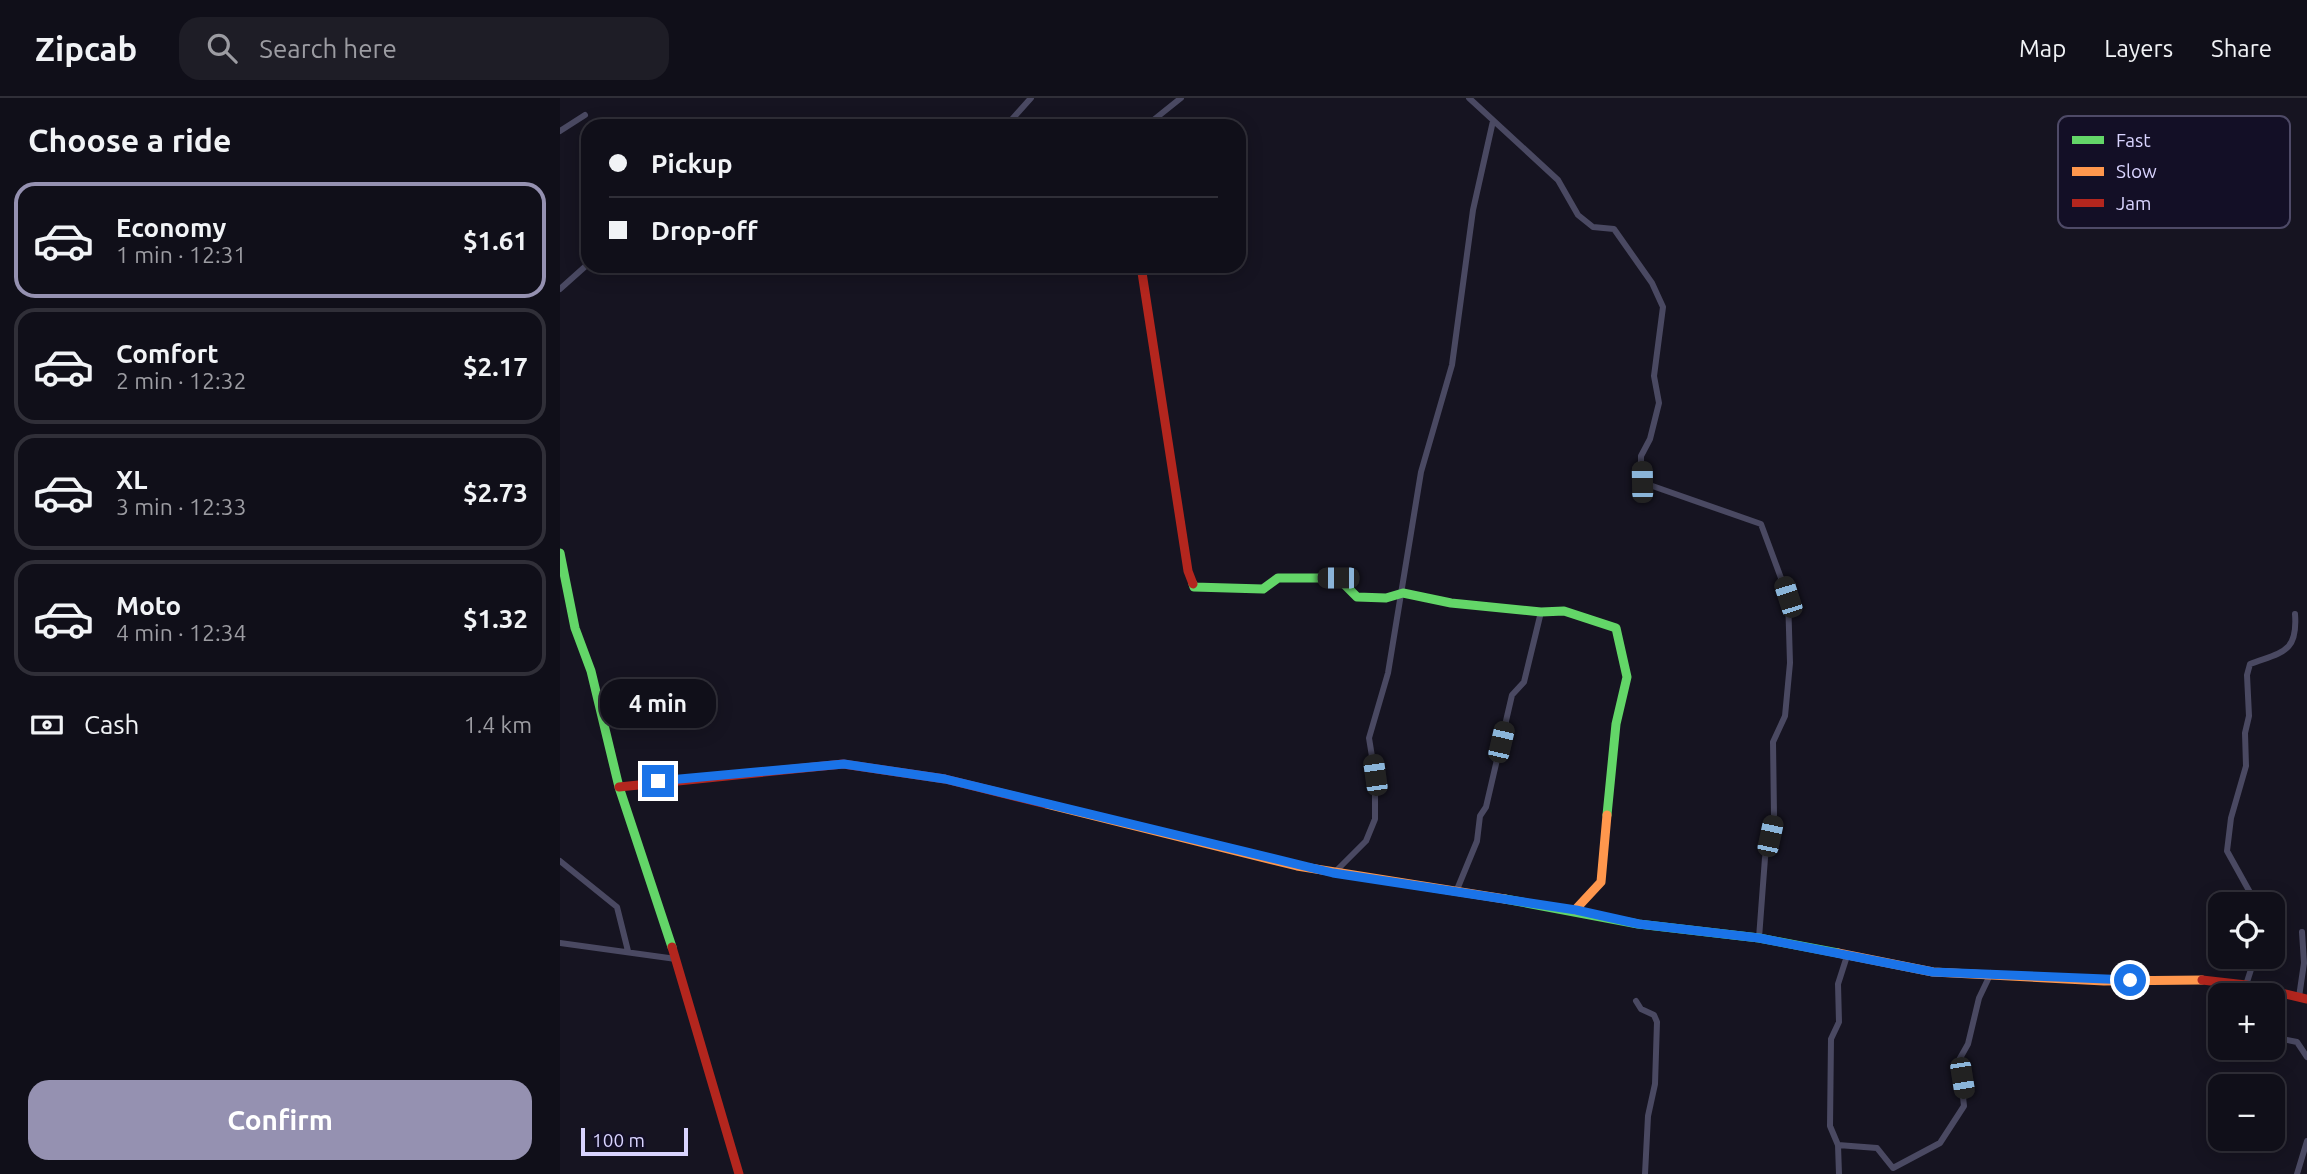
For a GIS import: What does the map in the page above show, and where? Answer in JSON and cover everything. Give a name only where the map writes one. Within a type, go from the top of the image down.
[{"type":"main road","points":[[1142,273],[1188,571],[1194,587],[1263,589],[1278,578],[1338,578],[1357,597],[1386,598],[1403,593],[1451,603],[1541,612],[1564,611],[1616,628],[1627,677],[1616,724],[1601,882],[1576,910]]},
{"type":"main road","points":[[560,553],[575,628],[591,671],[620,787],[676,959],[739,1174]]},
{"type":"main road","points":[[620,787],[844,764],[945,779],[1333,873],[1576,910],[1639,924],[1759,938],[1933,972],[2104,981],[2183,978],[2214,983]]},
{"type":"main road","points":[[2285,995],[2303,998]]},
{"type":"street","points":[[1012,119],[1031,98]]},
{"type":"street","points":[[1155,119],[1181,98]]},
{"type":"street","points":[[1469,98],[1558,180],[1578,215],[1593,227],[1614,229],[1652,283],[1662,307],[1654,376],[1658,403],[1650,439],[1641,456],[1642,482],[1761,524],[1777,564],[1788,597],[1790,663],[1785,716],[1773,741],[1774,815],[1765,858],[1759,938]]},
{"type":"street","points":[[560,131],[585,115]]},
{"type":"street","points":[[1333,873],[1366,841],[1375,819],[1375,775],[1369,738],[1388,673],[1421,472],[1452,365],[1473,210],[1493,121]]},
{"type":"street","points":[[560,289],[581,270]]},
{"type":"street","points":[[1456,892],[1477,841],[1480,817],[1486,807],[1512,695],[1524,682],[1541,612]]},
{"type":"street","points":[[2251,892],[2227,851],[2231,818],[2246,766],[2245,733],[2249,716],[2246,675],[2250,664],[2289,648],[2297,636],[2295,614]]},
{"type":"street","points":[[560,862],[617,907],[628,951]]},
{"type":"street","points":[[2302,932],[2303,998]]},
{"type":"street","points":[[560,943],[676,959]]},
{"type":"street","points":[[1839,1174],[1838,1145],[1830,1126],[1831,1040],[1839,1022],[1838,984],[1847,956]]},
{"type":"street","points":[[1838,1145],[1877,1148],[1893,1168],[1940,1143],[1964,1106],[1959,1060],[1968,1044],[1979,998],[1991,973]]},
{"type":"street","points":[[1636,1001],[1642,1009],[1654,1014],[1657,1022],[1655,1084],[1648,1116],[1645,1174]]},
{"type":"street","points":[[2285,1040],[2297,1042],[2307,1057]]},
{"type":"street","points":[[2297,1174],[2307,1141]]},
{"type":"traffic: fast","points":[[560,553],[575,628],[591,671],[619,787],[672,947]]},
{"type":"traffic: fast","points":[[1193,584],[1194,587],[1263,589],[1278,578],[1338,578],[1357,597],[1386,598],[1403,593],[1451,603],[1541,612],[1564,611],[1616,628],[1627,677],[1616,724],[1607,815]]},
{"type":"traffic: fast","points":[[1505,899],[1638,924],[1759,938],[1838,953]]},
{"type":"traffic: slow","points":[[1046,804],[1297,866],[1505,899]]},
{"type":"traffic: slow","points":[[1575,910],[1601,882],[1607,815]]},
{"type":"traffic: slow","points":[[1838,953],[1933,972],[2104,981],[2202,980]]},
{"type":"traffic: jam","points":[[1142,273],[1188,571],[1193,584]]},
{"type":"traffic: jam","points":[[619,787],[843,764],[945,779],[1046,804]]},
{"type":"traffic: jam","points":[[672,947],[739,1174]]},
{"type":"traffic: jam","points":[[2202,980],[2246,985],[2307,999]]},
{"type":"route","points":[[658,781],[844,764],[945,779],[1333,873],[1576,910],[1639,924],[1759,938],[1933,972],[2130,980]]}]
